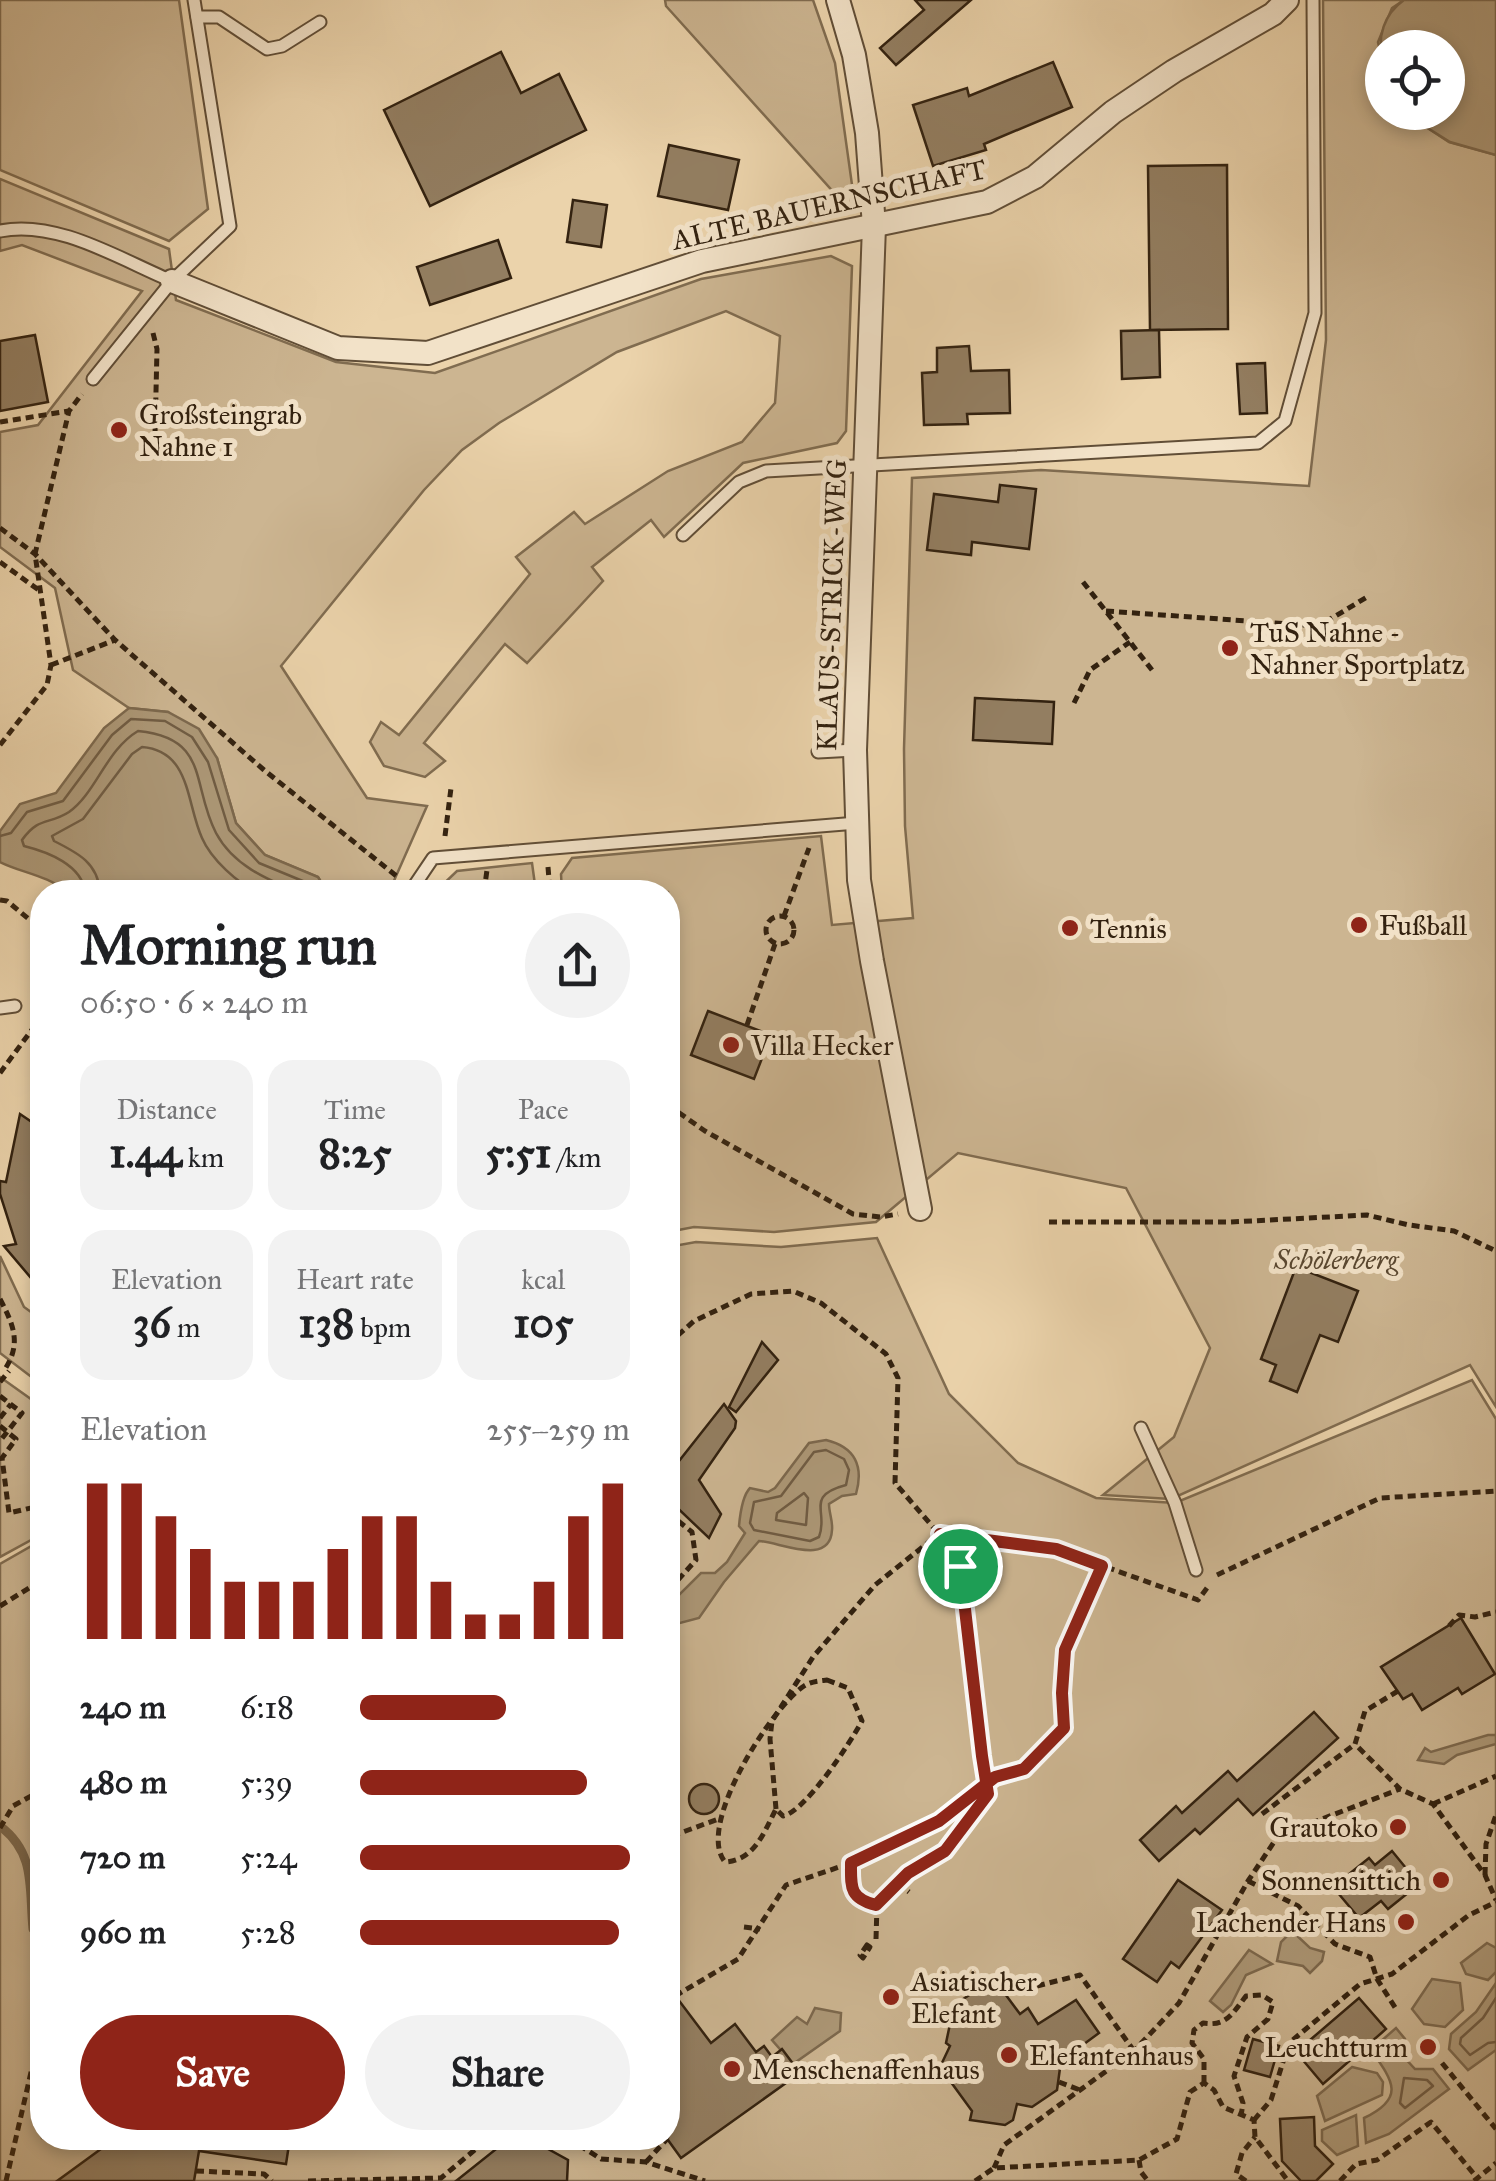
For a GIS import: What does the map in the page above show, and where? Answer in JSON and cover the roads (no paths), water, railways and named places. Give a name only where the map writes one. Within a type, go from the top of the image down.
[{"type":"street","name":"KLAUS-STRICK-WEG","points":[[838,0],[854,55],[864,114],[874,226],[855,750],[856,823],[872,961],[920,1210]]},
{"type":"street","name":"ALTE BAUERNSCHAFT","points":[[172,282],[338,348],[428,353],[702,262],[987,202],[1035,177],[1113,112],[1174,71],[1273,14],[1287,0]]},
{"type":"lane","points":[[94,379],[172,282],[230,226],[194,0]]},
{"type":"lane","points":[[684,535],[739,482],[766,471],[1258,443],[1285,420],[1316,313],[1314,0]]},
{"type":"lane","points":[[197,17],[220,17],[267,49],[282,46],[320,22]]},
{"type":"lane","name":"ALTE BAUERNSCHAFT","points":[[0,231],[59,233],[172,282]]},
{"type":"lane","points":[[818,752],[855,750]]},
{"type":"lane","points":[[418,880],[432,858],[856,823]]},
{"type":"lane","points":[[0,1008],[14,1006]]},
{"type":"lane","points":[[1141,1428],[1175,1503],[1196,1570]]},
{"type":"water","points":[[1404,0],[1496,0],[1496,155],[1450,142],[1431,130],[1465,130],[1465,30],[1383,30],[1391,12]]},
{"type":"water","points":[[129,708],[168,712],[199,729],[217,758],[236,823],[265,855],[320,880],[46,880],[0,862],[0,831],[20,804],[56,793],[104,728]]},
{"type":"water","points":[[809,1443],[836,1443],[850,1453],[858,1466],[856,1494],[829,1504],[829,1541],[823,1547],[803,1550],[759,1541],[699,1618],[680,1623],[680,1594],[701,1573],[715,1573],[727,1562],[745,1533],[739,1522],[747,1491],[750,1488],[768,1492],[775,1488]]},
{"type":"water","points":[[1496,1735],[1496,1744],[1457,1755],[1444,1764],[1418,1760],[1425,1748],[1431,1752]]},
{"type":"water","points":[[1292,1931],[1310,1948],[1324,1952],[1322,1961],[1310,1973],[1303,1966],[1277,1961],[1281,1942]]},
{"type":"water","points":[[1487,1943],[1496,1948],[1496,1972],[1488,1980],[1466,1974],[1461,1963]]},
{"type":"water","points":[[1249,1950],[1272,1964],[1246,1975],[1231,2005],[1223,2012],[1210,2001]]},
{"type":"water","points":[[1432,1979],[1460,1983],[1463,2010],[1445,2027],[1424,2024],[1412,2009]]},
{"type":"water","points":[[1496,1983],[1496,2050],[1468,2070],[1449,2049],[1451,2034],[1476,2012]]},
{"type":"water","points":[[815,2008],[841,2013],[840,2031],[793,2064],[772,2040],[797,2017],[807,2024]]},
{"type":"water","points":[[1396,2028],[1405,2039],[1403,2056],[1415,2069],[1433,2069],[1449,2089],[1389,2134],[1366,2143],[1364,2118],[1386,2103],[1391,2088],[1371,2050]]},
{"type":"water","points":[[1352,2067],[1377,2073],[1383,2082],[1382,2095],[1325,2121],[1317,2096]]},
{"type":"water","points":[[1356,2115],[1358,2146],[1337,2155],[1322,2141],[1322,2130]]},
{"type":"waterway","points":[[0,1826],[20,1848],[30,1886]]},
{"type":"place","name":"Großsteingrab Nahne 1","points":[[119,430]]},
{"type":"place","name":"TuS Nahne - Nahner Sportplatz","points":[[1230,648]]},
{"type":"place","name":"Fußball","points":[[1359,925]]},
{"type":"place","name":"Tennis","points":[[1070,928]]},
{"type":"place","name":"Villa Hecker","points":[[731,1045]]},
{"type":"place","name":"Grautoko","points":[[1398,1827]]},
{"type":"place","name":"Sonnensittich","points":[[1441,1880]]},
{"type":"place","name":"Lachender Hans","points":[[1406,1922]]},
{"type":"place","name":"Asiatischer Elefant","points":[[891,1997]]},
{"type":"place","name":"Leuchtturm","points":[[1428,2047]]},
{"type":"place","name":"Elefantenhaus","points":[[1009,2055]]},
{"type":"place","name":"Menschenaffenhaus","points":[[732,2069]]},
{"type":"park label","name":"Schölerberg","points":[[1336,1259]]}]
